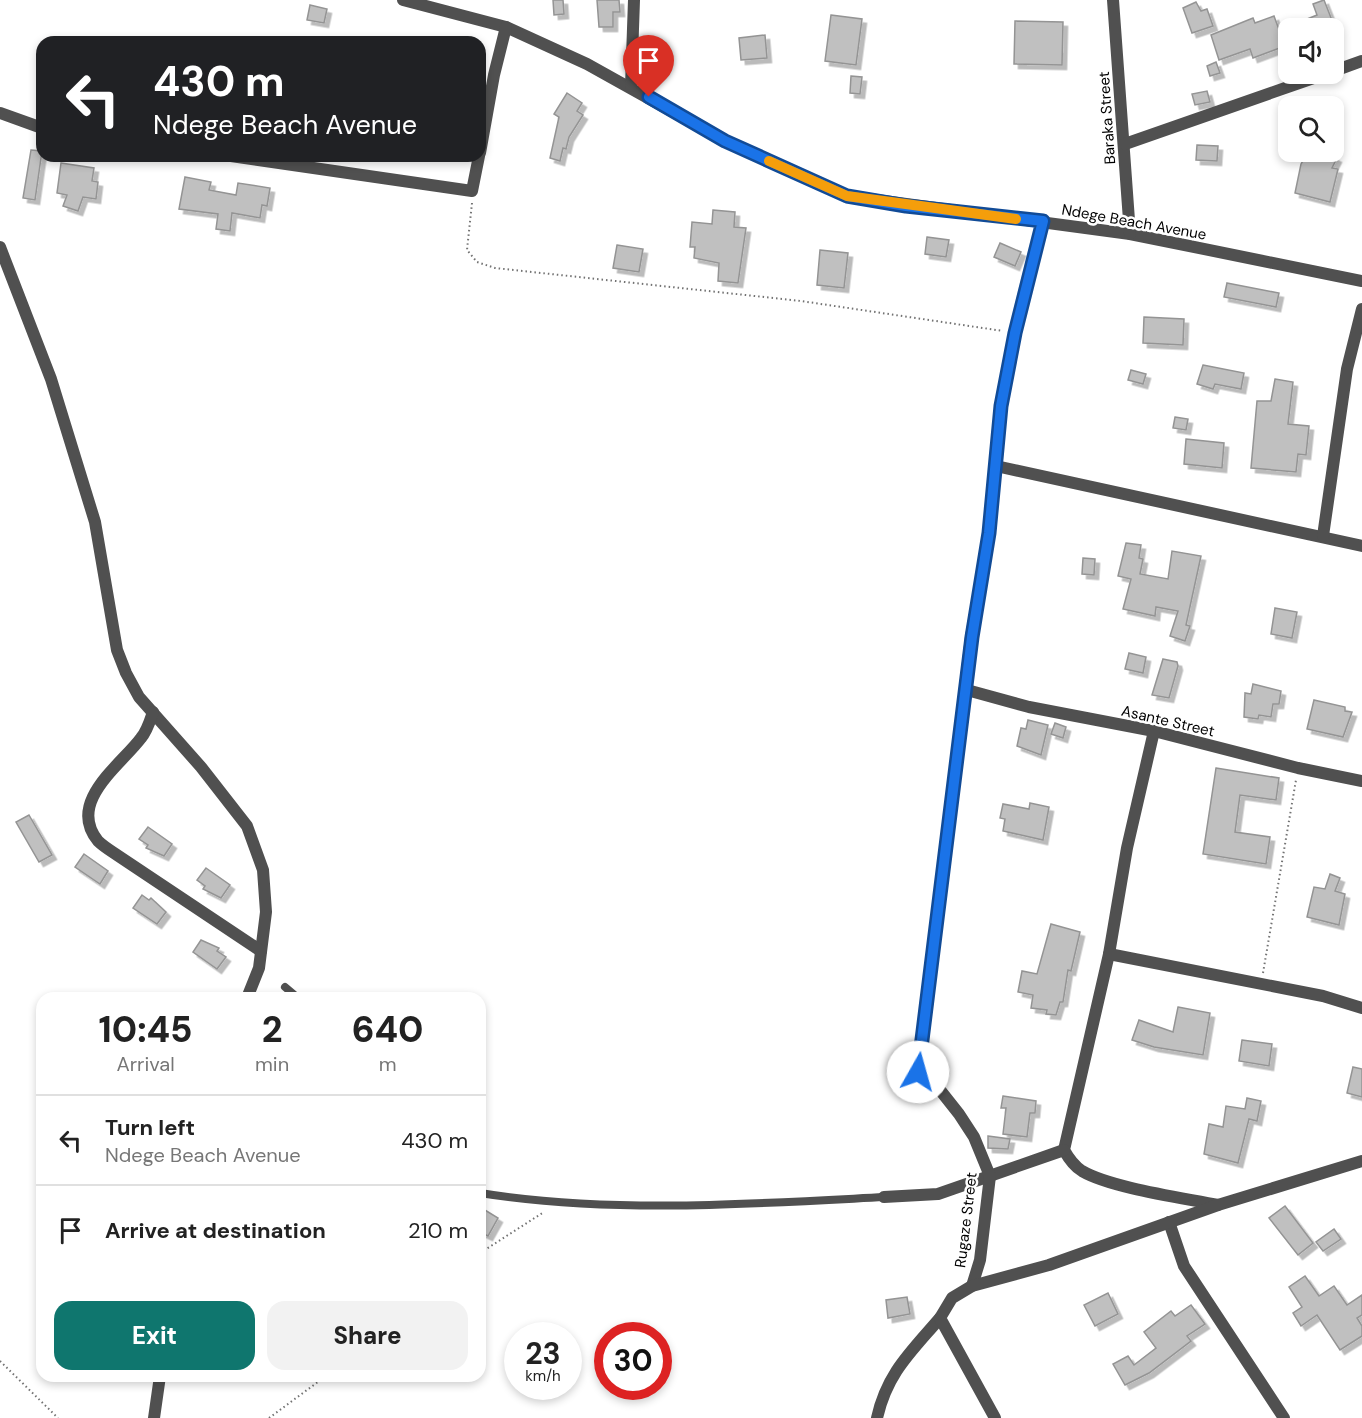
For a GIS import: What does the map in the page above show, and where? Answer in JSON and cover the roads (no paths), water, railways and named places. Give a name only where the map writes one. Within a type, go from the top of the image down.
[{"type":"street","name":"Ndege Beach Avenue","points":[[403,0],[506,27],[587,63],[725,141],[847,196],[906,206],[1043,221],[1130,234],[1362,281]]},
{"type":"street","points":[[630,86],[634,0]]},
{"type":"street","name":"Baraka Street","points":[[1113,0],[1130,234]]},
{"type":"street","points":[[486,120],[506,27]]},
{"type":"street","points":[[1344,68],[1362,62]]},
{"type":"street","points":[[1125,144],[1296,84]]},
{"type":"street","points":[[0,113],[36,127]]},
{"type":"street","points":[[272,162],[472,191],[478,162]]},
{"type":"street","name":"Rugaze Street","points":[[972,1286],[980,1260],[990,1176],[974,1137],[959,1114],[940,1090],[926,1082],[918,1072],[972,637],[996,466],[1001,406],[1015,333],[1043,221]]},
{"type":"street","points":[[0,247],[51,379],[94,522],[117,650],[139,697],[247,826],[263,870],[266,912],[259,968],[249,992]]},
{"type":"street","points":[[1323,537],[1347,369],[1362,309]]},
{"type":"street","points":[[996,466],[1201,513],[1362,546]]},
{"type":"street","name":"Asante Street","points":[[967,690],[1082,719],[1154,731],[1298,768],[1362,781]]},
{"type":"street","points":[[153,712],[143,736],[97,787],[88,809],[92,829],[98,841],[117,855],[261,951]]},
{"type":"street","points":[[1154,731],[1127,848],[1109,954],[1064,1150],[1072,1163],[1083,1172],[1135,1187],[1218,1205]]},
{"type":"street","points":[[1109,954],[1323,996],[1362,1008]]},
{"type":"street","points":[[884,1197],[938,1194],[1064,1150]]},
{"type":"street","points":[[877,1418],[882,1395],[894,1371],[940,1318],[952,1298],[972,1286],[1049,1265],[1218,1205],[1362,1161]]},
{"type":"street","points":[[1169,1222],[1184,1266],[1284,1418]]},
{"type":"street","points":[[940,1318],[995,1418]]},
{"type":"street","points":[[154,1418],[159,1382]]},
{"type":"lane","points":[[285,987],[291,992]]},
{"type":"lane","points":[[486,1194],[559,1202],[702,1204],[884,1197]]}]
